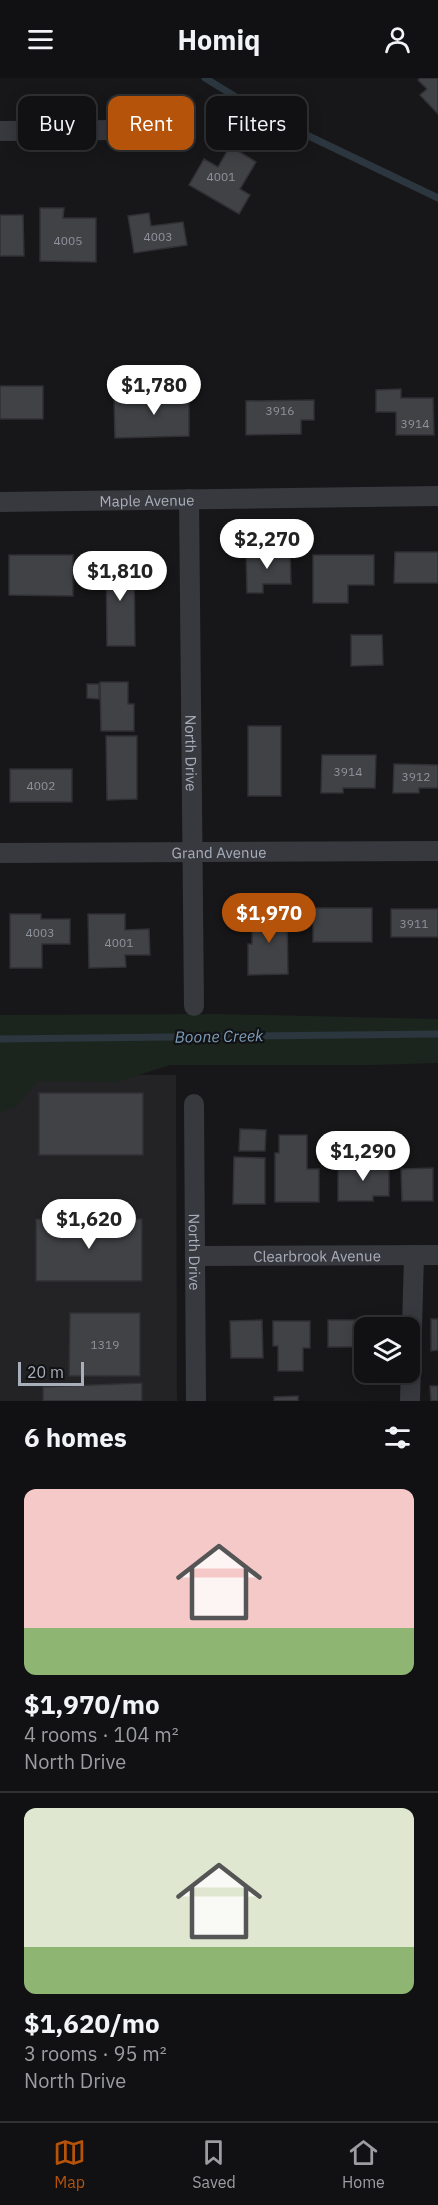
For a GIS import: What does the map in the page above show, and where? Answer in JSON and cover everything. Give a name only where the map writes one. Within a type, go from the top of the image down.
[{"type":"street","points":[[0,131],[108,130]]},
{"type":"street","name":"Maple Avenue","points":[[0,502],[438,496]]},
{"type":"street","name":"North Drive","points":[[189,499],[194,1006]]},
{"type":"street","name":"Grand Avenue","points":[[0,853],[438,851]]},
{"type":"street","name":"North Drive","points":[[194,1104],[196,1401]]},
{"type":"street","points":[[410,1401],[414,1255]]},
{"type":"street","name":"Clearbrook Avenue","points":[[195,1256],[438,1255]]},
{"type":"shaded area","points":[[217,1014],[438,1019],[438,1063],[170,1065],[116,1082],[38,1081],[16,1107],[0,1112],[0,1015]]},
{"type":"shaded area","points":[[0,1075],[176,1075],[177,1401],[0,1401]]},
{"type":"building","points":[[438,78],[438,114],[420,95],[427,89],[418,80]]},
{"type":"building","points":[[228,150],[236,150],[256,162],[240,189],[250,195],[239,214],[189,185],[204,159],[218,167]]},
{"type":"building","points":[[40,208],[64,208],[63,218],[96,218],[96,262],[40,261]]},
{"type":"building","points":[[149,213],[151,226],[183,222],[187,245],[134,253],[128,216]]},
{"type":"building","points":[[0,215],[23,215],[24,256],[0,256]]},
{"type":"building","points":[[0,386],[43,386],[43,419],[0,419]]},
{"type":"building","points":[[164,388],[189,388],[189,436],[115,438],[114,400],[165,400]]},
{"type":"building","points":[[401,389],[401,398],[433,398],[434,435],[396,435],[396,412],[376,412],[376,390]]},
{"type":"building","points":[[314,400],[314,420],[301,420],[301,434],[246,435],[246,401]]},
{"type":"building","points":[[246,552],[290,552],[291,584],[263,584],[263,593],[247,593]]},
{"type":"building","points":[[395,552],[438,552],[438,583],[394,583]]},
{"type":"building","points":[[9,555],[73,555],[73,596],[9,595]]},
{"type":"building","points":[[313,555],[374,555],[374,585],[348,585],[348,603],[313,603]]},
{"type":"building","points":[[106,559],[134,559],[135,646],[107,646]]},
{"type":"building","points":[[351,635],[382,635],[383,665],[351,666]]},
{"type":"building","points":[[100,682],[128,682],[128,704],[134,704],[134,731],[101,731]]},
{"type":"building","points":[[87,684],[99,684],[99,699],[87,698]]},
{"type":"building","points":[[248,726],[281,726],[281,796],[248,796]]},
{"type":"building","points":[[106,736],[137,736],[137,799],[107,800]]},
{"type":"building","points":[[322,755],[376,755],[375,788],[343,788],[343,793],[321,793]]},
{"type":"building","points":[[394,764],[438,765],[438,788],[419,788],[419,793],[393,793]]},
{"type":"building","points":[[10,769],[72,769],[72,802],[10,802]]},
{"type":"building","points":[[313,908],[372,908],[372,942],[313,942]]},
{"type":"building","points":[[391,909],[438,909],[438,937],[391,937]]},
{"type":"building","points":[[287,912],[288,974],[248,975],[248,944],[252,944],[252,913]]},
{"type":"building","points":[[10,914],[41,914],[41,919],[70,919],[70,944],[42,944],[42,968],[10,968]]},
{"type":"building","points":[[88,914],[125,914],[125,930],[149,929],[150,955],[125,955],[126,967],[89,968]]},
{"type":"building","points":[[39,1093],[143,1093],[143,1155],[39,1155]]},
{"type":"building","points":[[240,1129],[266,1130],[265,1151],[239,1151]]},
{"type":"building","points":[[279,1135],[307,1135],[307,1169],[319,1169],[319,1202],[275,1202],[275,1153],[279,1153]]},
{"type":"building","points":[[234,1157],[265,1158],[265,1204],[233,1204]]},
{"type":"building","points":[[338,1165],[389,1165],[389,1196],[373,1196],[373,1201],[338,1201]]},
{"type":"building","points":[[433,1168],[433,1201],[402,1201],[401,1169]]},
{"type":"building","points":[[36,1219],[142,1219],[142,1281],[36,1281]]},
{"type":"building","points":[[70,1313],[140,1313],[140,1376],[69,1376]]},
{"type":"building","points":[[431,1319],[438,1319],[438,1350],[431,1351]]},
{"type":"building","points":[[262,1320],[263,1358],[231,1358],[230,1321]]},
{"type":"building","points":[[328,1320],[354,1320],[354,1347],[328,1347]]},
{"type":"building","points":[[273,1321],[310,1321],[310,1348],[303,1348],[303,1371],[278,1371],[278,1346],[273,1346]]},
{"type":"building","points":[[142,1383],[142,1401],[43,1401],[43,1387]]},
{"type":"building","points":[[430,1386],[438,1386],[438,1401],[431,1401]]},
{"type":"building","points":[[298,1396],[298,1401],[274,1401],[274,1397]]},
{"type":"waterway","points":[[205,78],[265,115],[438,198]]},
{"type":"waterway","name":"Boone Creek","points":[[0,1039],[438,1034]]}]
